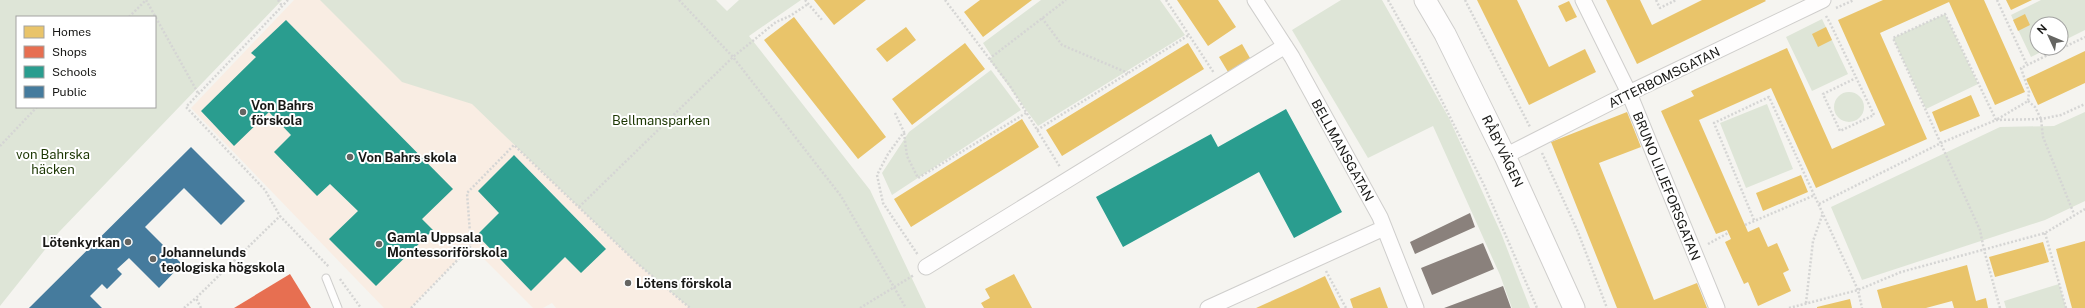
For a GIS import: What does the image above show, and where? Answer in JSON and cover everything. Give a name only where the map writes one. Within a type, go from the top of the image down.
[{"type":"main road","name":"RÅBYVÄGEN","points":[[1425,0],[1445,34],[1506,156],[1538,226],[1572,308]]},
{"type":"street","name":"BELLMANSGATAN","points":[[1255,0],[1285,46],[1376,210],[1416,308]]},
{"type":"street","name":"BRUNO LILJEFORSGATAN","points":[[1583,0],[1629,93],[1717,308]]},
{"type":"street","name":"ATTERBOMSGATAN","points":[[1506,156],[1629,93],[1824,7]]},
{"type":"street","points":[[926,267],[1285,46]]},
{"type":"street","points":[[1208,308],[1384,228]]},
{"type":"lane","points":[[326,278],[338,308]]},
{"type":"path","points":[[130,16],[146,0],[155,16]]},
{"type":"path","points":[[278,0],[282,6]]},
{"type":"path","points":[[288,0],[186,107],[265,190],[280,216],[332,271]]},
{"type":"path","points":[[679,0],[733,57],[840,196],[906,308]]},
{"type":"path","points":[[805,0],[822,20]]},
{"type":"path","points":[[945,0],[1010,86],[1068,180]]},
{"type":"path","points":[[989,59],[1066,0]]},
{"type":"path","points":[[1166,0],[1222,85]]},
{"type":"path","points":[[1388,0],[1425,66],[1484,185],[1537,308]]},
{"type":"path","points":[[1656,0],[1660,8],[1676,0]]},
{"type":"path","points":[[1997,0],[2028,65]]},
{"type":"path","points":[[579,208],[733,57],[776,22],[790,16],[808,4]]},
{"type":"path","points":[[1824,7],[1874,116],[1840,131],[1823,94],[1856,78]]},
{"type":"path","points":[[1996,120],[1945,14],[1893,38],[1980,230],[2000,308]]},
{"type":"path","points":[[156,18],[198,93]]},
{"type":"path","points":[[1042,18],[1062,45],[1128,73]]},
{"type":"path","points":[[1037,130],[1189,35]]},
{"type":"path","points":[[2028,101],[2029,92],[2021,68],[2085,37]]},
{"type":"path","points":[[1754,220],[1714,122],[1769,97],[1824,212],[1858,290],[1862,308]]},
{"type":"path","points":[[2028,101],[2035,107],[2041,119],[2043,137],[2074,214]]},
{"type":"path","points":[[1819,204],[1941,144],[1996,120],[2028,101]]},
{"type":"path","points":[[1996,120],[2041,119],[2061,115],[2085,104]]},
{"type":"path","points":[[0,146],[35,108]]},
{"type":"path","points":[[896,113],[904,132],[907,156],[918,178],[1026,113]]},
{"type":"path","points":[[860,308],[926,267],[883,203],[877,175],[888,154],[904,132]]},
{"type":"path","points":[[411,308],[471,246],[468,193],[514,145],[638,264],[690,308]]},
{"type":"path","points":[[1745,226],[1754,220],[1815,195]]},
{"type":"path","points":[[1789,308],[1858,290],[1901,272],[2045,233],[2074,214],[2085,209]]},
{"type":"path","points":[[1806,303],[1813,241],[1818,222],[1824,212]]},
{"type":"path","points":[[184,308],[280,216]]},
{"type":"path","points":[[1704,246],[1728,233]]},
{"type":"path","points":[[2045,233],[2066,308]]},
{"type":"path","points":[[1319,258],[1346,308]]},
{"type":"path","points":[[337,276],[347,287],[361,308]]},
{"type":"path","points":[[196,298],[201,308]]},
{"type":"shaded area","points":[[294,0],[663,0],[638,264],[690,308],[556,308],[552,303],[543,308],[533,308],[471,246],[410,308],[384,308],[191,108]]},
{"type":"green space","name":"von Bahrska häcken","points":[[0,0],[282,0],[59,232],[0,306]]},
{"type":"green space","name":"Bellmansparken","points":[[320,0],[716,0],[727,11],[739,0],[801,0],[749,36],[870,190],[926,308],[690,308],[638,264],[472,104],[402,82]]},
{"type":"green space","points":[[1041,0],[1160,0],[1185,35],[1038,126],[989,59],[992,57],[983,43]]},
{"type":"green space","points":[[1341,0],[1382,0],[1449,118],[1501,233],[1530,308],[1512,308],[1500,275],[1433,126],[1368,158],[1292,30]]},
{"type":"green space","points":[[2041,0],[2085,0],[2085,30],[2069,38],[2069,16],[2029,16],[2029,53],[2011,15]]},
{"type":"green space","points":[[1945,14],[1978,84],[1926,109],[1893,38]]},
{"type":"green space","points":[[1822,19],[1848,74],[1812,91],[1786,37]]},
{"type":"green space","points":[[991,70],[1021,110],[892,195],[882,173],[909,132]]},
{"type":"green space","points":[[1849,92],[1860,96],[1864,107],[1860,118],[1849,122],[1838,118],[1834,107],[1838,96]]},
{"type":"green space","points":[[1767,104],[1793,169],[1746,188],[1720,123]]},
{"type":"green space","points":[[2085,112],[2085,201],[2045,220],[1862,280],[1831,207],[2000,127],[2054,126]]},
{"type":"green space","points":[[2059,284],[2066,308],[2006,308],[2004,301]]},
{"type":"building: Homes","points":[[814,0],[866,0],[834,25]]},
{"type":"building: Homes","points":[[980,0],[1032,0],[983,37],[964,12]]},
{"type":"building: Homes","points":[[1177,0],[1218,0],[1236,27],[1208,46]]},
{"type":"building: Homes","points":[[1477,0],[1517,0],[1549,67],[1585,49],[1596,72],[1529,105]]},
{"type":"building: Homes","points":[[1606,0],[1640,0],[1652,25],[1702,0],[1766,1],[1637,64]]},
{"type":"building: Homes","points":[[1883,0],[1984,0],[2025,92],[1995,105],[1949,2],[1880,33],[1927,139],[1816,188],[1771,88],[1699,120],[1748,232],[1759,227],[1768,247],[1777,243],[1789,270],[1783,273],[1791,291],[1758,306],[1748,282],[1744,284],[1725,242],[1731,239],[1727,230],[1716,234],[1661,111],[1694,96],[1691,91],[1787,48],[1832,149],[1885,125],[1838,20]]},
{"type":"building: Homes","points":[[2006,0],[2032,0],[2011,10]]},
{"type":"building: Homes","points":[[1569,1],[1577,17],[1566,22],[1558,6]]},
{"type":"building: Homes","points":[[2025,14],[2029,26],[2018,31],[2013,20]]},
{"type":"building: Homes","points":[[794,17],[886,137],[858,159],[764,40]]},
{"type":"building: Homes","points":[[906,27],[916,40],[887,62],[876,49]]},
{"type":"building: Homes","points":[[1826,27],[1832,40],[1818,47],[1812,34]]},
{"type":"building: Homes","points":[[965,43],[985,69],[912,125],[892,99]]},
{"type":"building: Homes","points":[[1188,43],[1204,69],[1062,156],[1046,130]]},
{"type":"building: Homes","points":[[1242,44],[1250,58],[1228,72],[1219,57]]},
{"type":"building: Homes","points":[[2085,51],[2085,83],[2038,105],[2026,79]]},
{"type":"building: Homes","points":[[1971,95],[1980,116],[1940,132],[1932,112]]},
{"type":"building: Homes","points":[[1627,112],[1641,147],[1599,163],[1654,300],[1697,283],[1707,308],[1617,308],[1551,142]]},
{"type":"building: Homes","points":[[1022,119],[1039,147],[911,227],[894,199]]},
{"type":"building: Homes","points":[[1801,175],[1808,192],[1763,211],[1756,193]]},
{"type":"building: Homes","points":[[2085,241],[2085,308],[2072,308],[2056,249]]},
{"type":"building: Homes","points":[[2043,242],[2049,262],[1995,277],[1989,257]]},
{"type":"building: Homes","points":[[1967,265],[1976,301],[1986,298],[1988,308],[1954,308],[1952,301],[1926,308],[1882,308],[1877,290]]},
{"type":"building: Homes","points":[[1014,274],[1032,308],[984,308],[981,303],[990,298],[985,289]]},
{"type":"building: Homes","points":[[1325,276],[1340,308],[1256,308],[1302,287]]},
{"type":"building: Homes","points":[[1380,287],[1388,308],[1353,308],[1350,299]]},
{"type":"building: Homes","points":[[1850,299],[1852,308],[1817,308],[1817,307]]},
{"type":"building: Shops","points":[[290,274],[311,308],[234,308]]},
{"type":"building: Schools","name":"Von Bahrs skola","points":[[286,20],[453,189],[422,219],[433,230],[376,286],[329,239],[358,211],[330,184],[317,196],[274,152],[291,135],[269,112],[234,146],[201,111],[256,57],[251,53]]},
{"type":"building: Schools","points":[[1286,109],[1342,212],[1294,238],[1259,172],[1123,247],[1096,197],[1211,134],[1218,147]]},
{"type":"building: Schools","points":[[514,155],[606,249],[581,273],[565,257],[531,291],[477,235],[499,213],[478,191]]},
{"type":"building: Public","name":"Lötenkyrkan","points":[[191,147],[245,201],[221,225],[184,188],[145,227],[182,264],[159,288],[129,258],[117,269],[122,274],[107,289],[102,284],[90,296],[102,308],[29,308]]},
{"type":"building: Industry","points":[[1470,213],[1475,227],[1415,254],[1410,242]]},
{"type":"building: Industry","points":[[1483,243],[1494,269],[1432,295],[1421,268]]},
{"type":"building: Industry","points":[[1503,286],[1511,308],[1444,308]]},
{"type":"place","name":"Von Bahrs förskola","points":[[243,112]]},
{"type":"place","name":"Von Bahrs skola","points":[[350,157]]},
{"type":"place","name":"Lötenkyrkan","points":[[128,242]]},
{"type":"place","name":"Gamla Uppsala Montessoriförskola","points":[[379,244]]},
{"type":"place","name":"Johannelunds teologiska högskola","points":[[153,259]]},
{"type":"place","name":"Lötens förskola","points":[[628,283]]}]
